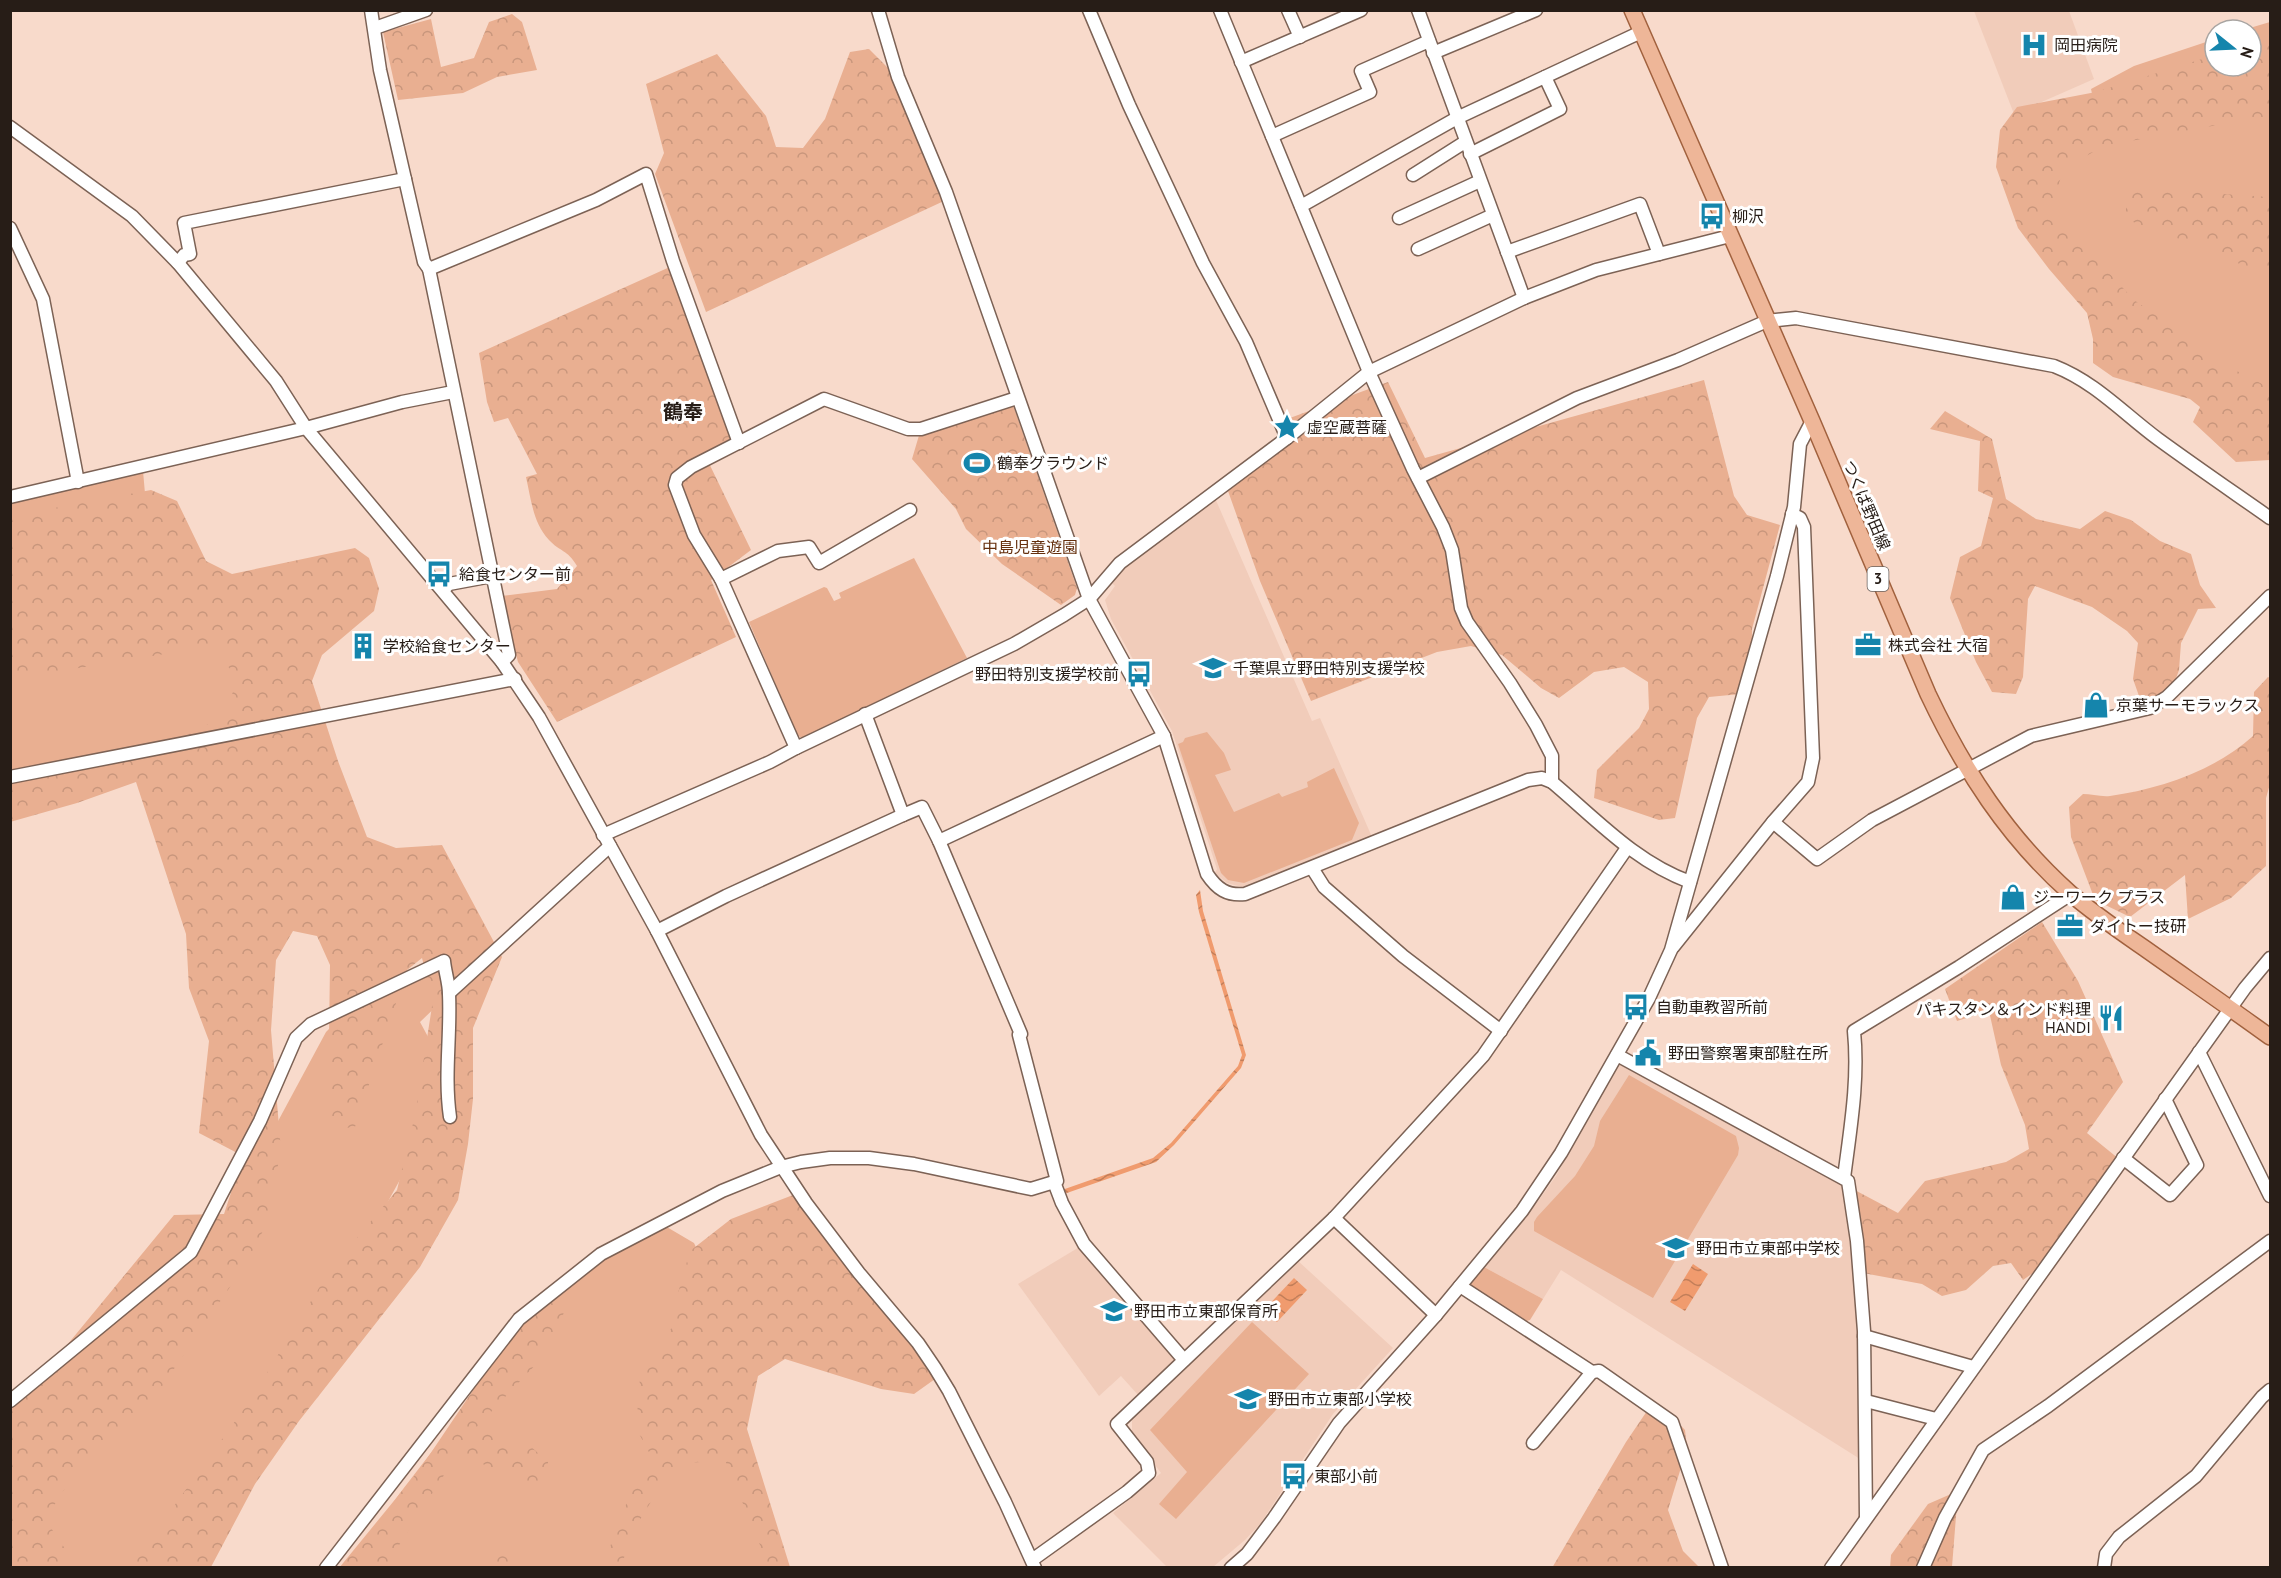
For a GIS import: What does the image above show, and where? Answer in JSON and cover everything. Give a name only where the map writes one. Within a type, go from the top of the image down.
[{"type":"main road","name":"つくば野田線","points":[[1632,10],[1812,421],[1928,694],[1967,771],[2009,829],[2071,894],[2271,1038]]},
{"type":"street","points":[[371,10],[380,70],[424,262],[429,269],[509,655],[502,662]]},
{"type":"street","points":[[375,28],[426,10]]},
{"type":"street","points":[[878,10],[898,77],[946,192],[1089,599],[1164,736],[1207,874],[1215,885],[1224,892],[1236,895],[1245,894],[1528,780],[1542,778],[1552,782],[1627,848],[1658,868],[1690,882]]},
{"type":"street","points":[[1089,10],[1129,105],[1203,263],[1245,342],[1287,438]]},
{"type":"street","points":[[1220,10],[1370,372],[1443,527],[1452,550],[1461,608],[1467,622],[1536,725],[1552,756],[1552,782]]},
{"type":"street","points":[[1288,10],[1300,37]]},
{"type":"street","points":[[1272,136],[1370,92],[1361,71],[1536,10]]},
{"type":"street","points":[[1420,11],[1431,47],[1524,298]]},
{"type":"street","points":[[1241,62],[1352,12]]},
{"type":"street","points":[[1301,206],[1457,118],[1641,32]]},
{"type":"street","points":[[1413,175],[1468,148],[1560,109],[1545,77]]},
{"type":"street","points":[[10,127],[132,216],[178,263],[276,381],[306,428],[515,679],[539,717],[657,931],[734,1084],[781,1167],[828,1233],[898,1317],[935,1368],[1005,1502],[1033,1564],[1149,1473],[1147,1462],[1117,1424],[1334,1218],[1483,1056],[1627,848]]},
{"type":"street","points":[[429,269],[596,200],[646,174],[673,261],[739,443]]},
{"type":"street","points":[[178,263],[184,255],[190,254],[184,223],[405,179]]},
{"type":"street","points":[[1399,218],[1480,181]]},
{"type":"street","points":[[1507,252],[1640,204],[1659,254]]},
{"type":"street","points":[[1418,249],[1493,216]]},
{"type":"street","points":[[10,228],[43,299],[78,482]]},
{"type":"street","points":[[449,993],[607,840],[1014,644],[1064,615],[1089,599],[1120,563],[1287,438],[1370,372],[1524,298],[1596,270],[1730,236]]},
{"type":"street","points":[[1418,478],[1577,398],[1678,360],[1767,321],[1796,318],[2054,366],[2074,374],[2158,439],[2271,518]]},
{"type":"street","points":[[10,497],[306,428],[402,402],[453,392]]},
{"type":"street","points":[[796,748],[721,579],[694,535],[675,485],[677,478],[691,467],[824,399],[908,429],[921,429],[1017,398]]},
{"type":"street","points":[[1231,1568],[1247,1554],[1275,1518],[1339,1423],[1509,1229],[1545,1180],[1654,990],[1671,950],[1760,637],[1792,514],[1797,489],[1800,444],[1812,421]]},
{"type":"street","points":[[721,579],[778,551],[809,547],[819,563],[910,510]]},
{"type":"street","points":[[1671,950],[1773,822],[1808,782],[1813,758],[1804,527],[1800,518],[1792,514]]},
{"type":"street","points":[[442,590],[449,584],[492,576]]},
{"type":"street","points":[[1773,822],[1817,860],[1872,820],[2031,736],[2150,708],[2168,697],[2271,596]]},
{"type":"street","points":[[10,777],[515,679]]},
{"type":"street","points":[[865,714],[903,815]]},
{"type":"street","points":[[939,841],[1164,736]]},
{"type":"street","points":[[326,1568],[519,1319],[602,1254],[722,1191],[781,1167],[830,1158],[869,1158],[914,1164],[1031,1189],[1057,1181],[1019,1035],[1021,1034],[939,841],[922,807],[726,896],[657,931]]},
{"type":"street","points":[[1312,868],[1324,887],[1403,956],[1501,1031]]},
{"type":"street","points":[[1844,1178],[1854,1100],[1856,1050],[1854,1032],[2071,894]]},
{"type":"street","points":[[1831,1568],[2165,1099],[2230,1009],[2271,958]]},
{"type":"street","points":[[10,1401],[191,1252],[260,1121],[296,1038],[311,1024],[444,961],[449,993],[447,1052],[450,1117]]},
{"type":"street","points":[[2199,1052],[2271,1196]]},
{"type":"street","points":[[1617,1055],[1848,1181],[1857,1241],[1864,1336],[1866,1518]]},
{"type":"street","points":[[2123,1158],[2170,1195],[2197,1165],[2165,1099]]},
{"type":"street","points":[[1054,1182],[1062,1203],[1084,1244],[1184,1360]]},
{"type":"street","points":[[1334,1218],[1436,1315]]},
{"type":"street","points":[[1923,1568],[1945,1518],[1983,1450],[2048,1406],[2271,1241]]},
{"type":"street","points":[[1460,1286],[1592,1372],[1599,1371],[1672,1422],[1722,1568]]},
{"type":"street","points":[[1864,1336],[1973,1367]]},
{"type":"street","points":[[1533,1443],[1592,1372]]},
{"type":"street","points":[[2104,1568],[2106,1554],[2119,1536],[2196,1476],[2262,1397],[2271,1390]]},
{"type":"street","points":[[1866,1401],[1936,1419]]},
{"type":"shaded area","name":"岡田病院","points":[[1974,11],[2069,11],[2094,79],[2014,114]]},
{"type":"shaded area","name":"千葉県立野田特別支援学校","points":[[1215,498],[1312,721],[1320,718],[1372,837],[1242,887],[1227,883],[1215,873],[1217,869],[1172,731],[1111,619],[1105,600],[1115,586],[1110,581],[1126,566]]},
{"type":"shaded area","name":"野田市立東部中学校","points":[[1627,1064],[1843,1181],[1858,1301],[1860,1459],[1561,1270],[1543,1299],[1484,1267],[1556,1176],[1618,1065]]},
{"type":"shaded area","points":[[1081,1246],[1177,1356],[1175,1362],[1139,1396],[1121,1376],[1099,1396],[1018,1284]]},
{"type":"shaded area","name":"野田市立東部小学校","points":[[1297,1260],[1393,1348],[1333,1414],[1260,1524],[1245,1540],[1213,1567],[1167,1567],[1113,1513],[1161,1473],[1132,1433],[1132,1416]]},
{"type":"green space","points":[[512,14],[522,22],[537,70],[497,77],[463,93],[398,100],[383,32],[431,19],[441,67],[474,58],[489,22]]},
{"type":"green space","points":[[2270,22],[2270,399],[2070,272],[2022,151],[2102,139],[2091,89],[2134,66],[2203,43],[2203,78],[2263,78],[2263,24]]},
{"type":"green space","points":[[2270,37],[2270,122],[2212,126],[2103,146],[2063,170],[2051,210],[2134,300],[2233,369],[2270,388],[2270,460],[2236,462],[2193,422],[2200,407],[2190,399],[2113,377],[2093,363],[2093,339],[2087,313],[2018,228],[1996,167],[2000,130],[2017,107],[2096,92],[2203,59],[2203,78],[2263,78],[2263,40]]},
{"type":"green space","points":[[869,49],[893,73],[946,200],[706,312],[655,174],[664,153],[646,84],[717,54],[766,116],[776,147],[803,148],[825,119],[850,52]]},
{"type":"green space","points":[[2128,188],[2270,197],[2270,277],[2198,246],[2125,219]]},
{"type":"green space","points":[[672,266],[733,438],[704,453],[751,550],[711,580],[736,637],[557,722],[518,662],[501,596],[557,589],[577,566],[570,556],[549,540],[539,526],[526,477],[537,474],[508,418],[494,422],[487,402],[479,353]]},
{"type":"green space","points":[[1704,380],[1734,496],[1747,515],[1780,525],[1752,629],[1751,693],[1709,697],[1697,718],[1675,818],[1659,820],[1594,798],[1597,770],[1639,728],[1649,709],[1648,682],[1624,667],[1594,672],[1559,698],[1541,688],[1502,655],[1471,646],[1437,652],[1311,701],[1260,581],[1228,491],[1231,486],[1284,443],[1279,422],[1388,382],[1425,458]]},
{"type":"green space","name":"鶴奉グラウンド","points":[[1013,405],[1077,588],[1075,595],[1061,605],[1002,564],[966,529],[956,509],[912,459],[920,432]]},
{"type":"green space","points":[[1945,411],[1992,439],[2006,499],[2036,519],[2080,529],[2105,511],[2131,520],[2160,541],[2191,554],[2200,585],[2216,608],[2198,609],[2181,643],[2179,670],[2166,706],[2139,696],[2133,679],[2138,643],[2127,631],[2092,607],[2035,586],[2028,599],[2023,677],[2016,694],[1992,692],[1976,662],[1950,598],[1960,557],[1981,546],[1993,498],[1978,491],[1980,441],[1930,429]]},
{"type":"green space","points":[[143,471],[156,617],[286,635],[301,720],[11,776],[11,500]]},
{"type":"green space","points":[[151,490],[177,501],[206,561],[232,574],[355,548],[369,558],[379,589],[374,611],[322,655],[312,681],[338,761],[367,837],[396,848],[442,845],[502,957],[473,1028],[473,1099],[458,1200],[420,1267],[299,1421],[255,1484],[211,1567],[116,1567],[156,1531],[251,1399],[330,1270],[397,1190],[415,1115],[433,1000],[422,958],[407,970],[355,1127],[335,1129],[328,1107],[330,965],[317,936],[293,931],[276,960],[271,1030],[281,1151],[265,1227],[245,1265],[152,1401],[59,1495],[47,1522],[76,1565],[80,1567],[11,1567],[11,1401],[21,1401],[174,1215],[224,1214],[243,1156],[199,1133],[209,1041],[189,988],[186,934],[136,782],[77,803],[10,822],[11,781],[160,749],[220,718],[236,686],[220,645],[11,679],[11,516]]},
{"type":"green space","points":[[914,558],[967,658],[802,738],[797,735],[749,622],[824,587],[827,588],[834,601],[841,598],[839,593]]},
{"type":"green space","points":[[2268,677],[2270,678],[2270,784],[2266,798],[2266,866],[2231,898],[2188,919],[2185,875],[2130,917],[2095,900],[2071,837],[2069,807],[2083,794],[2110,796],[2129,793],[2167,783],[2222,759],[2253,736],[2254,692]]},
{"type":"green space","points":[[1207,732],[1224,753],[1231,770],[1215,775],[1234,812],[1279,793],[1282,797],[1308,787],[1307,782],[1334,768],[1359,823],[1352,840],[1244,883],[1228,880],[1221,873],[1178,744],[1185,738]]},
{"type":"green space","points":[[2042,922],[2078,981],[2123,1082],[2087,1133],[2119,1159],[2040,1268],[2023,1280],[2011,1263],[1993,1266],[1966,1290],[1942,1296],[1922,1284],[1863,1273],[1851,1188],[1898,1213],[1925,1181],[2006,1162],[2029,1149],[2025,1125],[2001,1065],[1989,1011],[1957,1021],[1945,989]]},
{"type":"green space","points":[[434,967],[470,974],[420,1022],[446,1070],[441,1105],[324,1318],[134,1567],[11,1568],[29,1412],[227,1216],[326,1032],[344,1014]]},
{"type":"green space","points":[[1629,1075],[1736,1136],[1739,1148],[1738,1155],[1653,1298],[1534,1231],[1534,1222],[1537,1217],[1575,1176],[1594,1146],[1600,1121]]},
{"type":"green space","points":[[793,1195],[935,1379],[914,1394],[881,1389],[785,1359],[758,1376],[747,1429],[790,1567],[769,1567],[725,1460],[675,1464],[642,1516],[620,1567],[602,1568],[628,1499],[651,1456],[636,1428],[640,1378],[672,1327],[676,1300],[690,1251],[731,1219]]},
{"type":"green space","points":[[660,1223],[694,1243],[727,1312],[733,1467],[786,1567],[347,1568],[400,1493],[548,1301],[572,1280]]},
{"type":"green space","points":[[1484,1267],[1543,1299],[1530,1320],[1520,1323],[1467,1286]]},
{"type":"green space","points":[[556,1291],[570,1301],[540,1360],[474,1430],[529,1445],[548,1462],[548,1481],[533,1493],[516,1476],[457,1455],[385,1567],[339,1568],[420,1469],[533,1301]]},
{"type":"green space","points":[[1252,1322],[1309,1374],[1176,1519],[1159,1504],[1187,1472],[1150,1430]]},
{"type":"green space","points":[[1647,1411],[1668,1412],[1685,1430],[1687,1448],[1668,1510],[1683,1551],[1699,1567],[1552,1568],[1626,1442]]},
{"type":"green space","points":[[1958,1491],[1952,1567],[1890,1568],[1891,1555],[1928,1504]]},
{"type":"green space","points":[[490,1552],[523,1558],[524,1567],[474,1567]]},
{"type":"water","points":[[1200,890],[1203,911],[1246,1055],[1241,1068],[1174,1145],[1156,1162],[1064,1194],[1062,1190],[1153,1158],[1171,1143],[1238,1066],[1242,1055],[1199,912],[1196,895]]},
{"type":"water","points":[[1693,1264],[1708,1274],[1685,1311],[1670,1302]]},
{"type":"water","points":[[1294,1278],[1307,1290],[1277,1322],[1264,1310]]},
{"type":"place","name":"岡田病院","points":[[2034,45]]},
{"type":"place","name":"柳沢","points":[[1712,216]]},
{"type":"place","name":"虚空蔵菩薩","points":[[1287,427]]},
{"type":"place","name":"鶴奉グラウンド","points":[[977,463]]},
{"type":"place","name":"給食センター前","points":[[439,574]]},
{"type":"place","name":"株式会社 大宿","points":[[1868,645]]},
{"type":"place","name":"学校給食センター","points":[[363,646]]},
{"type":"place","name":"千葉県立野田特別支援学校","points":[[1213,668]]},
{"type":"place","name":"野田特別支援学校前","points":[[1139,674]]},
{"type":"place","name":"京葉サーモラックス","points":[[2096,705]]},
{"type":"place","name":"ジーワーク プラス","points":[[2013,897]]},
{"type":"place","name":"ダイトー技研","points":[[2070,926]]},
{"type":"place","name":"自動車教習所前","points":[[1636,1007]]},
{"type":"place","name":"パキスタン＆インド料理 HANDI","points":[[2111,1018]]},
{"type":"place","name":"野田警察署東部駐在所","points":[[1648,1053]]},
{"type":"place","name":"野田市立東部中学校","points":[[1676,1248]]},
{"type":"place","name":"野田市立東部保育所","points":[[1114,1311]]},
{"type":"place","name":"野田市立東部小学校","points":[[1248,1399]]},
{"type":"place","name":"東部小前","points":[[1294,1476]]},
{"type":"district","name":"鶴奉","points":[[683,412]]},
{"type":"park label","name":"中島児童遊園","points":[[1030,547]]}]
